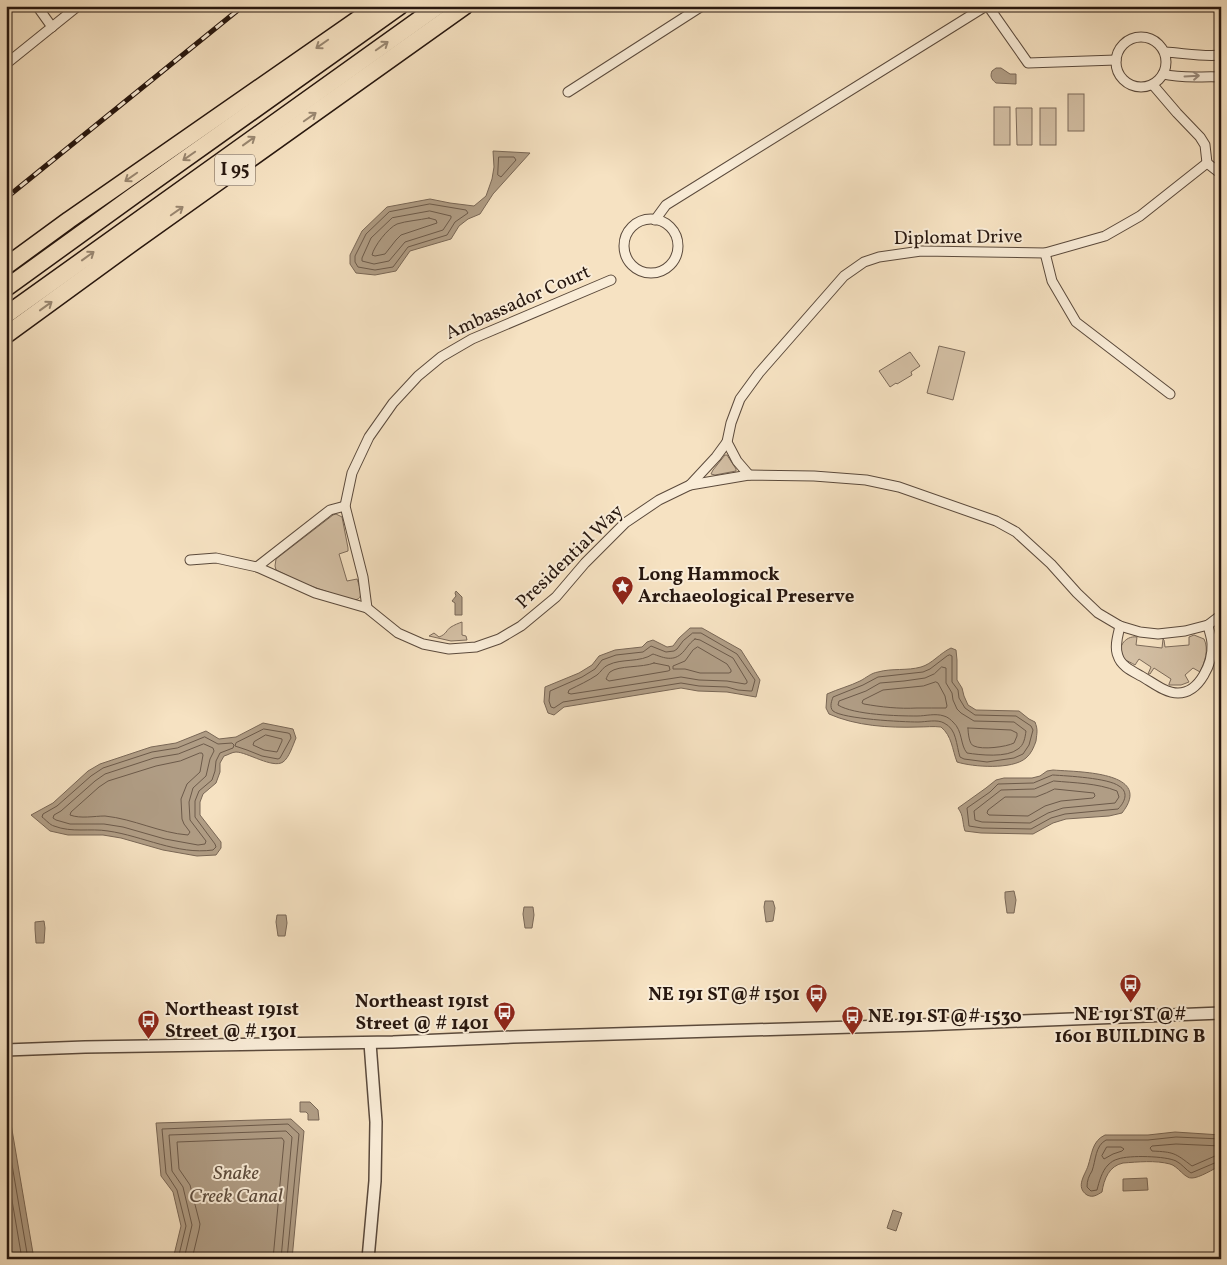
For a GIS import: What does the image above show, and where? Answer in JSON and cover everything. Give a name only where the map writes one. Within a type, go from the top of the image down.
[{"type":"highway","points":[[6,266],[69,220],[377,6]]},
{"type":"highway","points":[[6,288],[400,6]]},
{"type":"highway","points":[[6,315],[438,6]]},
{"type":"highway","name":"I 95","points":[[6,335],[465,6]]},
{"type":"street","points":[[37,6],[52,27]]},
{"type":"street","points":[[6,64],[78,6]]},
{"type":"street","points":[[568,92],[702,6]]},
{"type":"street","points":[[655,220],[661,221],[674,232],[678,248],[672,263],[665,269],[649,273],[640,271],[632,266],[624,250],[624,240],[634,225],[642,221],[655,220],[666,205],[987,6],[1028,63],[1116,60]]},
{"type":"street","points":[[1145,38],[1153,40],[1165,52],[1166,69],[1153,85],[1140,88],[1132,86],[1120,76],[1116,60],[1118,52],[1129,40],[1145,38]]},
{"type":"street","points":[[1165,52],[1221,55]]},
{"type":"street","points":[[1163,74],[1174,77],[1221,77]]},
{"type":"street","points":[[1153,85],[1200,137],[1205,145],[1208,163],[1221,174]]},
{"type":"street","name":"Diplomat Drive","points":[[727,442],[731,423],[740,399],[759,373],[844,276],[864,262],[879,257],[921,251],[1045,253],[1105,236],[1140,216],[1208,163]]},
{"type":"street","points":[[1045,253],[1052,281],[1076,322],[1170,394]]},
{"type":"street","name":"Ambassador Court","points":[[367,608],[363,577],[345,506],[352,473],[369,437],[393,403],[433,363],[472,338],[611,280]]},
{"type":"street","points":[[727,442],[736,461],[749,475]]},
{"type":"street","name":"Presidential Way","points":[[690,485],[727,442]]},
{"type":"street","name":"Presidential Way","points":[[190,560],[216,558],[257,567],[316,593],[367,608],[398,633],[423,644],[449,649],[476,647],[499,639],[521,626],[556,596],[585,563],[625,523],[659,500],[690,485],[749,475],[814,476],[866,480],[899,487],[996,521],[1016,532],[1098,613],[1120,626],[1140,632],[1158,634],[1185,631],[1208,625],[1221,615]]},
{"type":"street","points":[[257,567],[330,510],[345,506]]},
{"type":"street","points":[[1120,626],[1117,655],[1121,662],[1167,691],[1180,693],[1190,690],[1205,673],[1212,645],[1208,625]]},
{"type":"street","points":[[6,1050],[370,1043],[1221,1013]]},
{"type":"street","points":[[368,1259],[375,1181],[376,1122],[370,1043]]},
{"type":"shaded area","points":[[1068,94],[1084,94],[1084,131],[1068,131]]},
{"type":"shaded area","points":[[994,107],[1010,107],[1010,145],[994,145]]},
{"type":"shaded area","points":[[1016,108],[1032,108],[1032,145],[1017,145]]},
{"type":"shaded area","points":[[1040,108],[1056,108],[1056,145],[1040,145]]},
{"type":"shaded area","points":[[939,346],[965,352],[953,400],[927,393]]},
{"type":"shaded area","points":[[910,352],[920,366],[911,372],[912,375],[890,387],[879,371]]},
{"type":"shaded area","points":[[727,455],[736,471],[711,474],[713,470]]},
{"type":"shaded area","points":[[336,514],[342,517],[348,548],[348,551],[339,554],[347,581],[357,579],[361,593],[356,600],[305,584],[276,570],[275,566],[276,559]]},
{"type":"shaded area","points":[[462,622],[462,635],[466,636],[467,640],[451,641],[429,636],[434,633],[439,637],[444,635],[451,627]]},
{"type":"shaded area","points":[[1194,635],[1204,639],[1206,647],[1205,660],[1200,672],[1193,668],[1185,675],[1189,682],[1181,685],[1169,685],[1171,679],[1154,668],[1148,674],[1151,667],[1139,659],[1135,665],[1124,659],[1121,655],[1121,647],[1125,640],[1129,638],[1137,637],[1136,645],[1162,648],[1163,639],[1165,647],[1189,645],[1189,637]]},
{"type":"water","points":[[996,68],[1001,68],[1010,74],[1016,74],[1016,84],[996,83],[991,76],[992,71]]},
{"type":"water","points":[[493,151],[530,153],[493,194],[480,214],[468,219],[459,226],[451,239],[410,251],[396,271],[375,275],[356,273],[350,264],[350,255],[362,231],[387,207],[430,199],[474,206],[486,196],[494,167]]},
{"type":"water","points":[[456,591],[462,597],[462,615],[455,615],[455,603],[452,601],[456,596]]},
{"type":"water","points":[[690,628],[702,628],[741,650],[760,680],[756,697],[727,692],[698,691],[681,688],[564,707],[554,715],[548,713],[544,702],[545,687],[579,673],[592,665],[599,656],[615,650],[642,647],[647,642],[653,640],[667,647],[673,646]]},
{"type":"water","points":[[951,648],[956,650],[957,680],[968,705],[976,710],[1019,711],[1035,722],[1037,729],[1036,741],[1031,752],[1020,762],[1002,766],[964,764],[957,762],[950,739],[941,727],[873,725],[850,721],[829,714],[826,708],[827,694],[856,683],[871,674],[925,666]]},
{"type":"water","points":[[263,723],[293,729],[296,738],[287,758],[279,764],[236,752],[224,756],[220,763],[220,772],[216,783],[203,794],[200,802],[200,815],[221,842],[221,848],[216,855],[197,856],[163,850],[103,835],[68,835],[50,831],[31,815],[53,803],[88,771],[100,764],[151,747],[176,743],[206,731],[219,739],[236,737]]},
{"type":"water","points":[[1053,770],[1109,776],[1121,781],[1129,789],[1129,799],[1122,813],[1109,816],[1066,819],[1053,823],[1033,834],[965,831],[958,808],[996,780],[1004,778],[1032,778]]},
{"type":"water","points":[[1014,891],[1016,900],[1014,913],[1007,913],[1005,892]]},
{"type":"water","points":[[765,901],[773,901],[775,908],[773,921],[766,922]]},
{"type":"water","points":[[524,907],[533,907],[532,928],[525,928]]},
{"type":"water","points":[[277,915],[286,915],[285,936],[278,936]]},
{"type":"water","points":[[44,921],[44,943],[36,943],[35,922]]},
{"type":"water","points":[[300,1102],[310,1102],[318,1110],[319,1120],[308,1120],[306,1112],[300,1112]]},
{"type":"water","name":"Snake Creek Canal","points":[[291,1119],[304,1131],[292,1259],[173,1259],[181,1226],[173,1192],[161,1176],[156,1123]]},
{"type":"water","points":[[6,1124],[11,1124],[34,1259],[6,1259]]},
{"type":"water","points":[[1175,1132],[1221,1135],[1221,1165],[1195,1178],[1189,1178],[1170,1164],[1152,1162],[1123,1163],[1114,1167],[1108,1174],[1102,1192],[1091,1196],[1083,1192],[1081,1185],[1093,1148],[1097,1141],[1105,1135],[1148,1135]]},
{"type":"water","points":[[1147,1178],[1148,1190],[1123,1191],[1123,1179]]},
{"type":"water","points":[[893,1210],[902,1213],[896,1231],[887,1228]]},
{"type":"railway","points":[[6,198],[243,6]]},
{"type":"place","name":"Long Hammock Archaeological Preserve","points":[[622,605]]},
{"type":"place","name":"NE 191 ST@# 1601 BUILDING B","points":[[1130,1003]]},
{"type":"place","name":"NE 191 ST@# 1501","points":[[816,1014]]},
{"type":"place","name":"Northeast 191st Street @ # 1401","points":[[505,1032]]},
{"type":"place","name":"NE 191 ST@# 1530","points":[[852,1036]]},
{"type":"place","name":"Northeast 191st Street @ # 1301","points":[[149,1040]]}]
